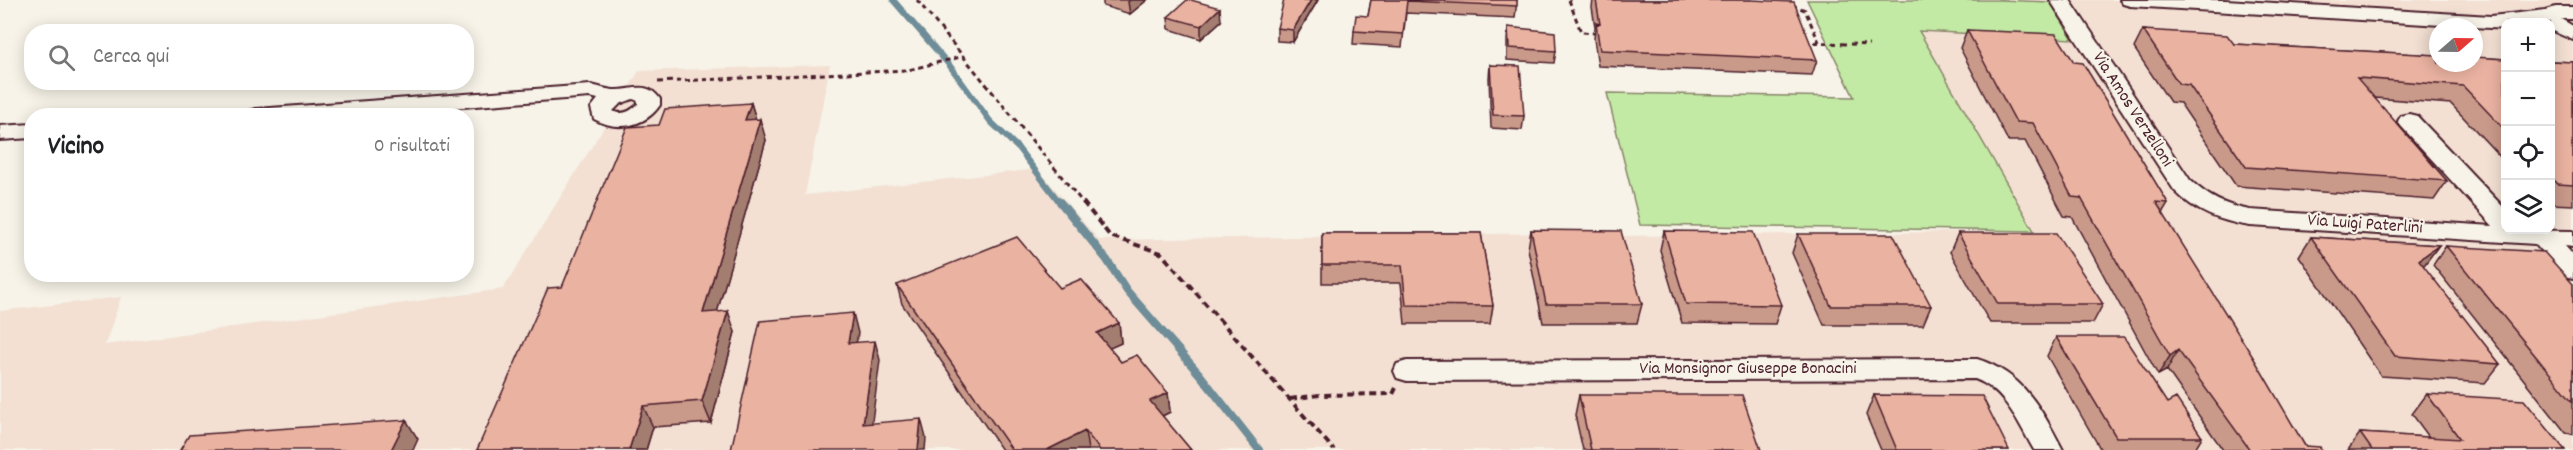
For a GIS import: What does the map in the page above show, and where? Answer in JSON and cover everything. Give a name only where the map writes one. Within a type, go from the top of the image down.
[{"type":"street","name":"Via Amos Verzelloni","points":[[2060,0],[2182,185],[2190,195],[2215,211]]},
{"type":"street","points":[[2130,0],[2243,3],[2500,22],[2573,8]]},
{"type":"street","points":[[2551,12],[2573,13]]},
{"type":"street","points":[[2551,12],[2573,34]]},
{"type":"street","points":[[368,108],[577,93],[609,102]]},
{"type":"street","points":[[2409,121],[2501,219]]},
{"type":"street","points":[[0,133],[24,132]]},
{"type":"street","name":"Via Luigi Paterlini","points":[[2215,211],[2250,218],[2501,230]]},
{"type":"street","name":"Via Luigi Paterlini","points":[[2529,234],[2573,239]]},
{"type":"street","points":[[2542,237],[2573,270]]},
{"type":"street","name":"Via Monsignor Giuseppe Bonacini","points":[[1407,370],[1977,369],[1987,371],[2004,381],[2049,450]]},
{"type":"path","points":[[917,0],[1110,236],[1121,242],[1149,247],[1161,253],[1334,450]]},
{"type":"path","points":[[1569,0],[1581,32],[1605,33]]},
{"type":"path","points":[[1784,5],[1795,5],[1804,10],[1820,42]]},
{"type":"path","points":[[1796,42],[1869,45]]},
{"type":"path","points":[[646,83],[908,70],[964,56]]},
{"type":"path","points":[[1289,399],[1319,395],[1393,394]]},
{"type":"shaded area","points":[[1923,0],[2573,0],[2573,450],[0,450],[0,311],[121,297],[105,345],[503,289],[639,71],[830,65],[805,195],[1038,169],[1099,240],[1542,233],[1621,236],[2033,231],[1907,31]]},
{"type":"green space","points":[[1807,0],[2050,2],[2073,39],[1919,31],[2034,231],[1640,225],[1607,93],[1854,97]]},
{"type":"building","points":[[1187,0],[1220,8],[1201,26],[1168,17]]},
{"type":"building","points":[[1284,0],[1311,0],[1293,30],[1277,28]]},
{"type":"building","points":[[1371,0],[1517,0],[1517,6],[1407,1],[1403,34],[1354,31],[1356,15],[1368,16]]},
{"type":"building","points":[[1596,0],[1794,2],[1817,60],[1600,50],[1596,23],[1600,24]]},
{"type":"building","points":[[1508,27],[1555,32],[1556,51],[1509,48]]},
{"type":"building","points":[[1967,30],[2056,34],[2074,62],[2083,63],[2168,203],[2156,202],[2256,362],[2305,446],[2320,447],[2322,450],[2250,450],[2178,350],[2170,356],[2081,198],[2072,197],[2033,123],[2016,122]]},
{"type":"building","points":[[2143,30],[2227,35],[2234,44],[2429,55],[2429,72],[2483,72],[2483,58],[2501,59],[2501,126],[2463,86],[2357,78],[2447,181],[2246,167],[2189,85],[2179,84]]},
{"type":"building","points":[[2555,61],[2573,62],[2573,185],[2558,184],[2555,181]]},
{"type":"building","points":[[1490,65],[1520,66],[1524,116],[1493,115]]},
{"type":"building","points":[[751,103],[745,120],[760,119],[703,313],[728,311],[702,401],[643,406],[629,450],[477,450],[548,288],[562,287],[627,127],[659,125],[665,109]]},
{"type":"building","points":[[1531,230],[1621,231],[1642,304],[1546,304]]},
{"type":"building","points":[[1664,231],[1753,232],[1781,305],[1686,304]]},
{"type":"building","points":[[1322,233],[1481,233],[1493,306],[1406,305],[1402,265],[1322,265]]},
{"type":"building","points":[[1958,233],[2056,233],[2103,304],[1998,304]]},
{"type":"building","points":[[1798,234],[1893,234],[1931,306],[1831,306]]},
{"type":"building","points":[[1017,237],[1060,288],[1081,279],[1119,323],[1097,333],[1121,362],[1137,355],[1168,393],[1150,401],[1191,450],[1100,450],[1085,431],[1047,450],[1012,450],[897,285]]},
{"type":"building","points":[[2311,237],[2439,245],[2419,260],[2500,364],[2395,356]]},
{"type":"building","points":[[2446,246],[2544,252],[2573,284],[2573,402]]},
{"type":"building","points":[[853,313],[848,343],[875,341],[863,424],[921,419],[918,450],[731,450],[760,321]]},
{"type":"building","points":[[2056,337],[2124,337],[2167,403],[2176,398],[2202,437],[2116,437]]},
{"type":"building","points":[[2427,394],[2524,400],[2565,450],[2372,450],[2360,433],[2460,439]]},
{"type":"building","points":[[1579,395],[1742,395],[1761,450],[1591,450]]},
{"type":"building","points":[[1874,395],[1982,396],[2009,450],[1897,450]]},
{"type":"building","points":[[406,420],[391,450],[180,450],[189,435]]},
{"type":"waterway","points":[[893,0],[950,66],[990,121],[1018,148],[1061,204]]},
{"type":"waterway","points":[[1060,202],[1107,260],[1127,291],[1201,376],[1259,450]]}]
